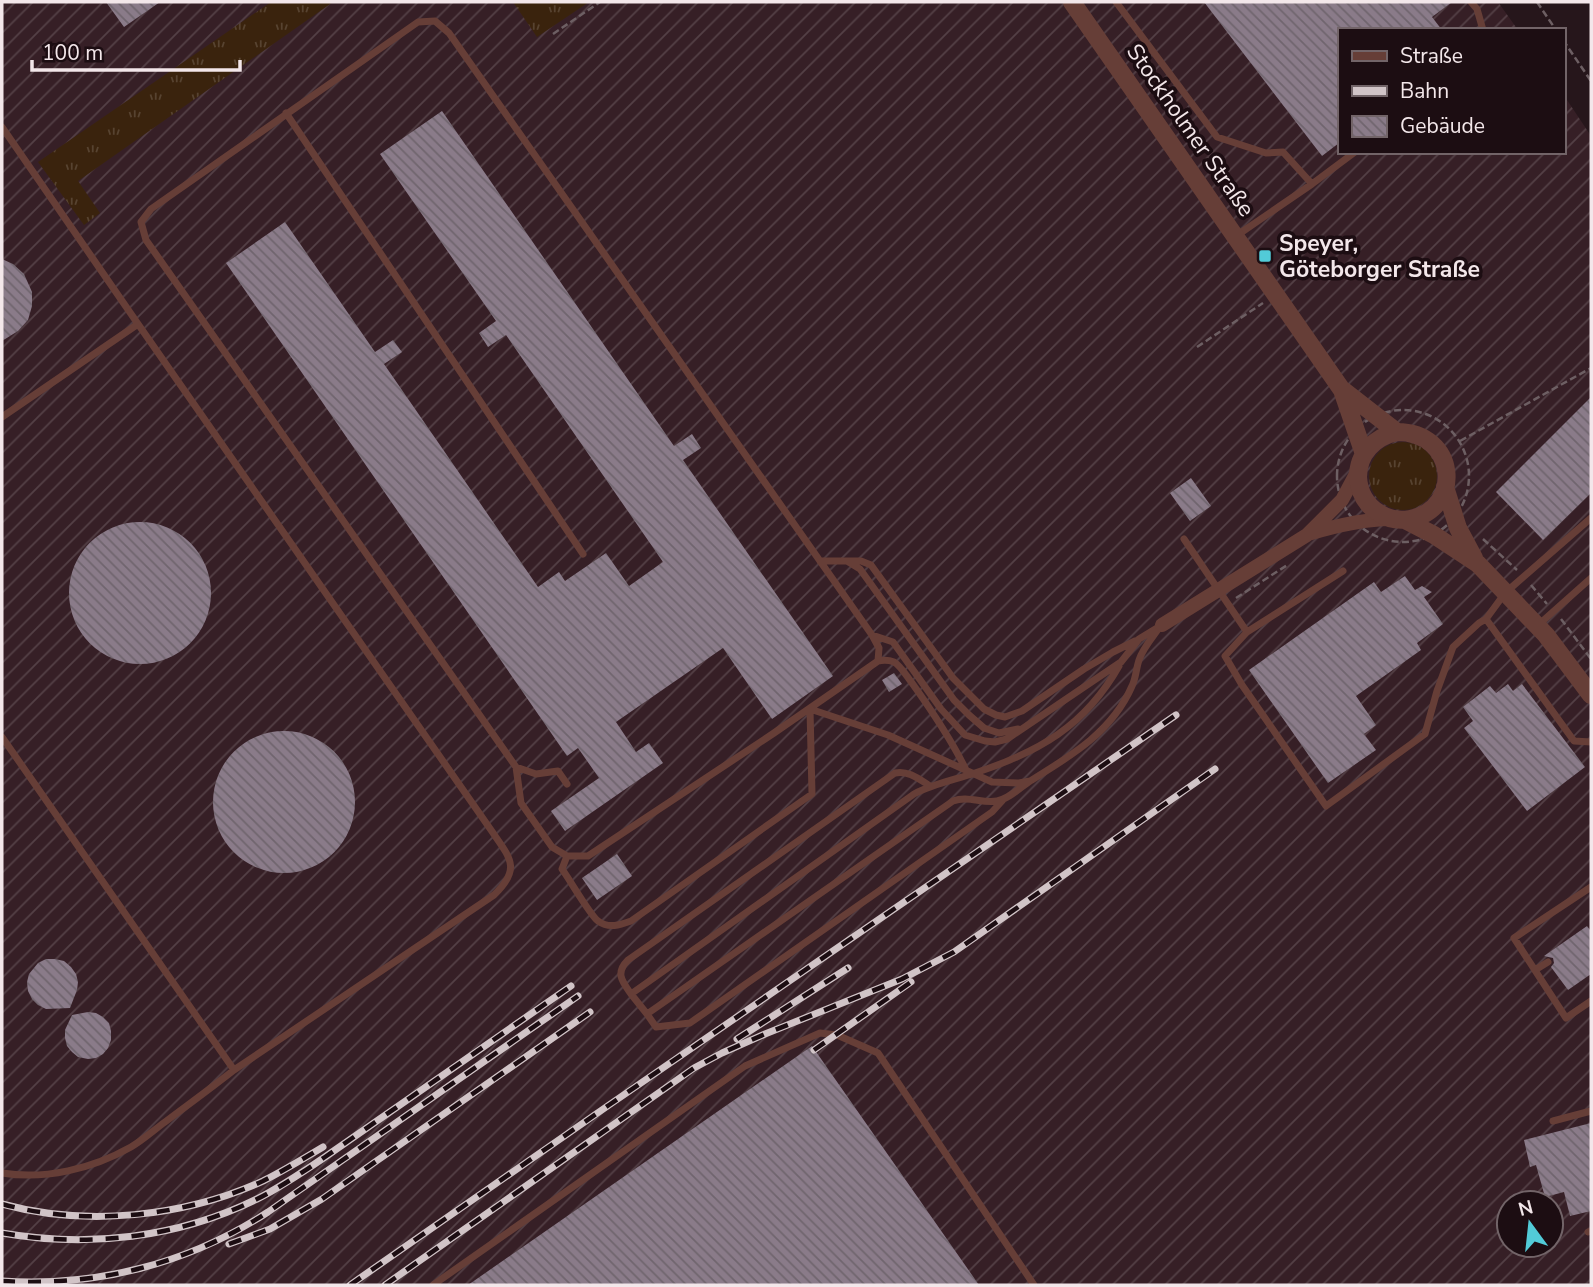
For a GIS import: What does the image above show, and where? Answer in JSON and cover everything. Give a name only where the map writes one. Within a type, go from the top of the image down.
[{"type":"street","name":"Stockholmer Straße","points":[[1072,2],[1342,390],[1357,430],[1361,461],[1358,480],[1365,501],[1382,515],[1434,534],[1478,564]]},
{"type":"street","name":"Stockholmer Straße","points":[[1342,390],[1397,432],[1418,435],[1436,447],[1446,466],[1445,487],[1454,518],[1462,538],[1478,564],[1561,652],[1591,695]]},
{"type":"street","points":[[1162,625],[1307,535],[1342,500],[1368,447],[1377,439],[1397,432]]},
{"type":"street","points":[[1307,535],[1334,527],[1358,529],[1374,519],[1399,520],[1419,517],[1440,500],[1445,487]]},
{"type":"lane","points":[[1116,2],[1217,136],[1266,153],[1283,152],[1312,184]]},
{"type":"lane","points":[[1471,2],[1477,9],[1482,28]]},
{"type":"lane","points":[[878,661],[879,649],[872,635],[449,33],[435,21],[418,22],[151,209],[141,222],[146,240],[516,767],[521,803],[552,847],[567,856],[587,856],[878,661],[894,663],[902,670],[970,773]]},
{"type":"lane","points":[[286,113],[583,554]]},
{"type":"lane","points":[[2,127],[507,853],[510,862],[509,877],[494,895],[234,1070],[133,1146],[108,1159],[84,1167],[45,1175],[2,1172]]},
{"type":"lane","points":[[1236,236],[1352,154]]},
{"type":"lane","points":[[2,417],[138,324]]},
{"type":"lane","points":[[1343,571],[1247,632],[1224,656],[1326,806],[1425,734],[1453,646],[1486,619],[1505,593],[1591,518]]},
{"type":"lane","points":[[1184,539],[1247,632]]},
{"type":"lane","points":[[820,561],[861,561],[871,565],[953,678],[978,705],[996,715],[1005,716],[1021,711],[1084,669],[1162,625]]},
{"type":"lane","points":[[847,561],[860,569],[954,700],[969,715],[984,728],[999,733],[1025,727]]},
{"type":"lane","points":[[1537,626],[1591,578]]},
{"type":"lane","points":[[1486,619],[1574,741],[1591,742]]},
{"type":"lane","points":[[930,786],[908,773],[895,773],[628,960],[622,965],[620,974],[624,985],[656,1027],[690,1023],[992,811],[1003,799],[1091,740],[1112,721],[1134,684],[1144,650],[1162,625]]},
{"type":"lane","points":[[872,635],[894,642],[941,709],[965,735],[985,741],[1007,739],[1121,662]]},
{"type":"lane","points":[[631,994],[914,794],[930,786],[1014,760],[1063,731],[1090,707],[1139,639]]},
{"type":"lane","points":[[567,856],[562,869],[597,921],[619,926],[631,921],[812,794],[810,709]]},
{"type":"lane","points":[[810,709],[888,735],[992,782],[1019,783],[1030,780]]},
{"type":"lane","points":[[2,737],[234,1070]]},
{"type":"lane","points":[[516,767],[536,774],[558,771],[567,784]]},
{"type":"lane","points":[[647,1014],[953,801],[961,798],[995,802],[1003,799]]},
{"type":"lane","points":[[1591,887],[1514,938],[1566,1018],[1591,1001]]},
{"type":"lane","points":[[1535,970],[1548,962]]},
{"type":"lane","points":[[433,1285],[745,1066],[820,1033],[836,1035],[878,1053],[1034,1285]]},
{"type":"lane","points":[[1553,1121],[1591,1111]]},
{"type":"path","points":[[553,34],[600,2]]},
{"type":"path","points":[[1537,2],[1555,28]]},
{"type":"path","points":[[1565,43],[1591,81]]},
{"type":"path","points":[[1197,347],[1256,307]]},
{"type":"path","points":[[1459,441],[1591,368]]},
{"type":"path","points":[[1391,412],[1423,413],[1443,424],[1459,441],[1466,456],[1469,471],[1464,503],[1445,527],[1421,540],[1395,542],[1358,529],[1342,500],[1338,480],[1339,460],[1347,442],[1357,430],[1376,416],[1391,412]]},
{"type":"path","points":[[1358,529],[1369,533]]},
{"type":"path","points":[[1228,603],[1295,560]]},
{"type":"shaded area","points":[[2,2],[1498,2],[1517,28],[1338,28],[1338,154],[1565,154],[1565,97],[1591,136],[1591,1285],[2,1285]]},
{"type":"green space","points":[[271,2],[333,2],[78,181],[100,213],[84,225],[38,162]]},
{"type":"green space","points":[[513,2],[589,2],[537,37]]},
{"type":"green space","points":[[1410,442],[1431,457],[1437,469],[1435,489],[1427,500],[1410,510],[1396,510],[1379,500],[1371,489],[1369,469],[1379,452],[1390,444]]},
{"type":"building","points":[[106,2],[160,2],[124,27]]},
{"type":"building","points":[[1204,2],[1452,2],[1432,17],[1440,28],[1338,28],[1338,144],[1322,156]]},
{"type":"building","points":[[442,111],[674,446],[692,434],[701,448],[683,460],[833,676],[772,719],[723,648],[616,722],[636,752],[649,743],[663,763],[565,831],[551,811],[599,778],[578,748],[567,756],[226,263],[285,222],[375,352],[393,340],[402,352],[384,364],[538,587],[559,572],[565,581],[606,553],[629,586],[663,562],[506,335],[488,347],[479,333],[496,321],[380,154]]},
{"type":"building","points":[[2,259],[24,274],[32,292],[32,306],[28,320],[18,331],[2,341]]},
{"type":"building","points":[[1591,397],[1591,493],[1543,540],[1496,492]]},
{"type":"building","points":[[1191,478],[1211,506],[1190,521],[1170,493]]},
{"type":"building","points":[[140,522],[167,528],[190,543],[205,566],[211,593],[205,620],[190,643],[167,658],[140,664],[113,658],[90,643],[75,620],[69,593],[75,566],[90,543],[113,528]]},
{"type":"building","points":[[1405,576],[1415,590],[1422,586],[1432,592],[1424,597],[1443,624],[1417,643],[1421,650],[1356,696],[1376,725],[1364,734],[1376,750],[1328,783],[1249,670],[1374,582],[1381,592]]},
{"type":"building","points":[[894,673],[902,684],[889,692],[882,680]]},
{"type":"building","points":[[1508,684],[1513,691],[1522,684],[1585,767],[1527,811],[1464,728],[1473,721],[1463,707],[1490,686],[1496,693]]},
{"type":"building","points":[[284,731],[311,737],[334,752],[349,775],[355,802],[349,829],[334,852],[311,867],[284,873],[257,867],[234,852],[219,829],[213,802],[219,775],[234,752],[257,737]]},
{"type":"building","points":[[617,854],[632,876],[597,900],[582,878]]},
{"type":"building","points":[[1587,926],[1591,931],[1591,974],[1568,990],[1551,967],[1553,958],[1544,956]]},
{"type":"building","points":[[46,959],[64,961],[76,974],[77,990],[70,1008],[46,1009],[32,999],[28,991],[29,974],[38,963]]},
{"type":"building","points":[[96,1013],[109,1023],[111,1040],[103,1054],[88,1059],[78,1057],[67,1046],[65,1030],[72,1015]]},
{"type":"building","points":[[812,1046],[979,1285],[468,1285]]},
{"type":"building","points":[[1591,1123],[1591,1211],[1570,1216],[1565,1189],[1543,1189],[1536,1165],[1530,1167],[1524,1140]]},
{"type":"railway","points":[[350,1285],[1176,715]]},
{"type":"railway","points":[[385,1285],[694,1068],[765,1034],[902,979],[954,952],[1215,769]]},
{"type":"railway","points":[[737,1039],[848,968]]},
{"type":"railway","points":[[814,1050],[911,982]]},
{"type":"railway","points":[[2,1233],[67,1240],[100,1239],[164,1231],[227,1212],[300,1174],[571,986]]},
{"type":"railway","points":[[2,1281],[37,1282],[107,1276],[141,1268],[206,1246],[268,1212],[578,996]]},
{"type":"railway","points":[[229,1244],[270,1229],[322,1199],[590,1012]]},
{"type":"railway","points":[[2,1204],[67,1215],[134,1215],[168,1210],[201,1203],[263,1181],[323,1147]]},
{"type":"place","name":"Speyer, Göteborger Straße","points":[[1265,256]]}]
